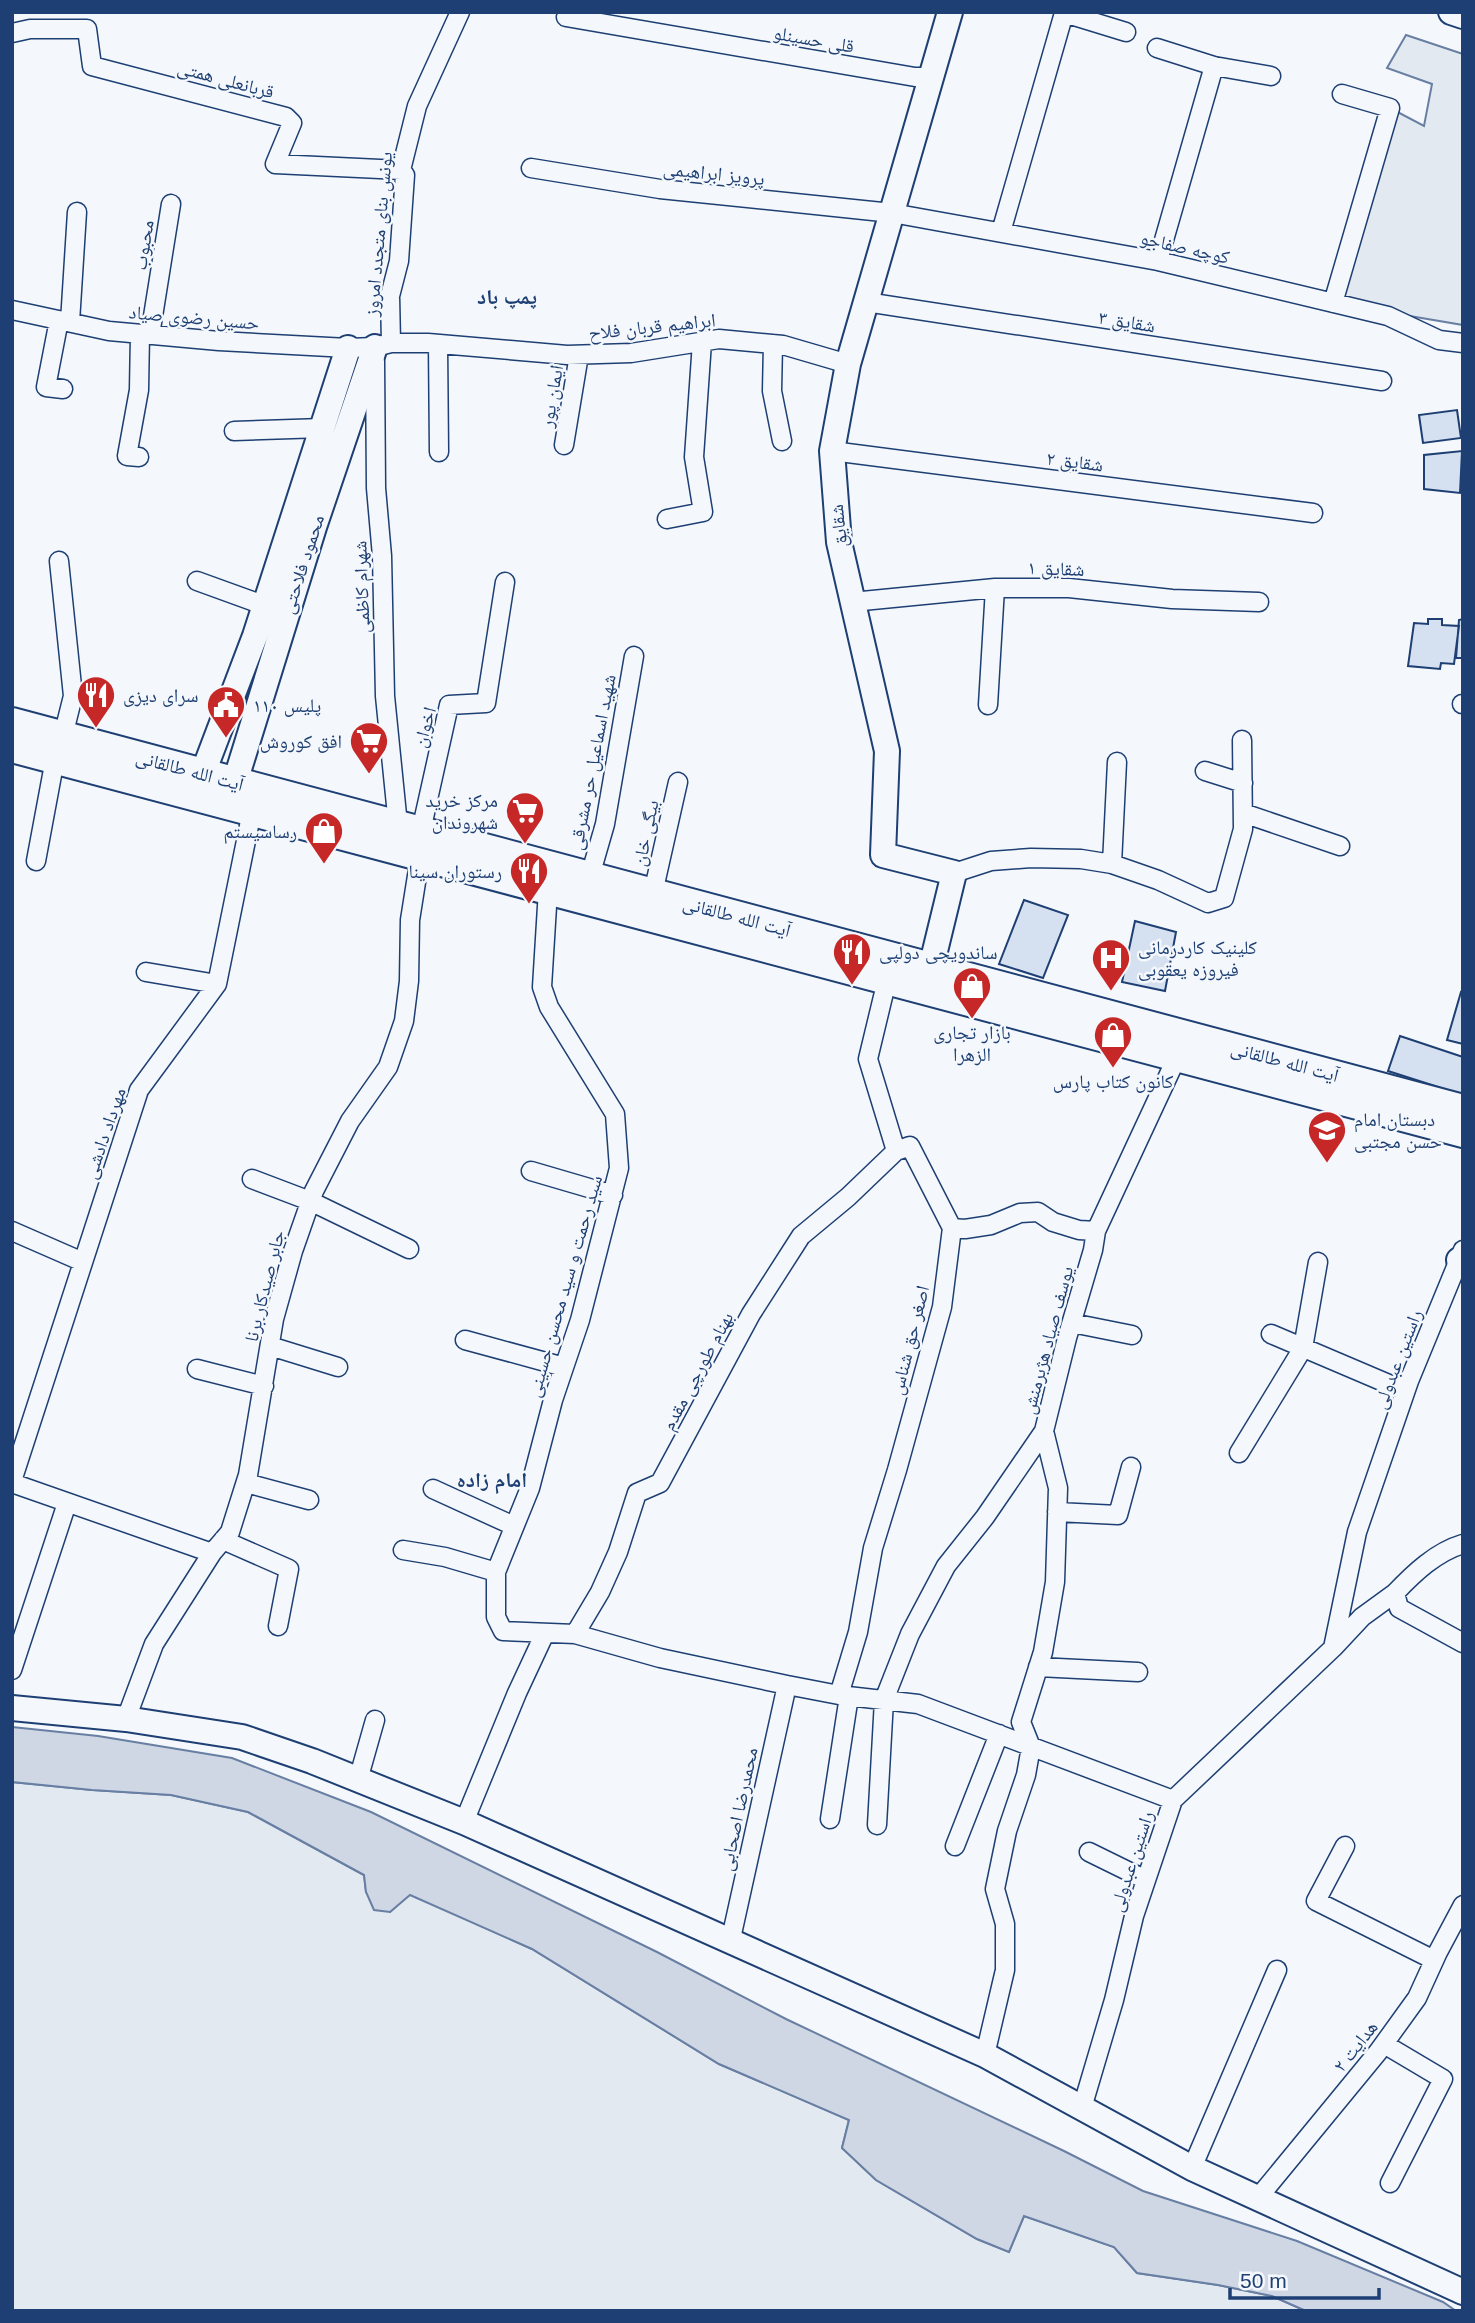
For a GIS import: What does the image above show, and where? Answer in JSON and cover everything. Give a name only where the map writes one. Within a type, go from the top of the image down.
[{"type":"main road","name":"آیت الله طالقانی","points":[[12,722],[59,747],[238,799],[590,876],[653,893],[1177,1057],[1463,1133]]},
{"type":"main road","name":"آیت الله طالقانی","points":[[12,748],[59,747],[203,774],[238,799],[413,838],[548,890],[890,968]]},
{"type":"main road","name":"آیت الله طالقانی","points":[[928,979],[1463,1109]]},
{"type":"street","name":"یونس بنای متجدد امروز","points":[[383,345],[390,296],[399,261],[405,176],[401,170],[417,106],[460,12]]},
{"type":"street","name":"شقایق","points":[[950,12],[848,364],[832,451],[839,542],[887,751],[883,855],[954,873]]},
{"type":"street","points":[[1451,12],[1463,16]]},
{"type":"street","points":[[1001,232],[1064,13],[1126,32]]},
{"type":"street","name":"قلی حسینلو","points":[[566,17],[915,78],[932,77]]},
{"type":"street","name":"قربانعلی همتی","points":[[12,33],[30,29],[87,29],[92,66],[286,117],[292,123],[275,164],[401,170]]},
{"type":"street","points":[[1157,48],[1214,66],[1271,76]]},
{"type":"street","points":[[1158,261],[1214,66]]},
{"type":"street","points":[[1333,303],[1390,108],[1342,94]]},
{"type":"street","name":"پرویز ابراهیمی","points":[[531,167],[660,189],[892,213]]},
{"type":"street","name":"محبوب","points":[[139,457],[127,456],[139,390],[145,334],[171,204]]},
{"type":"street","points":[[63,389],[46,387],[65,321],[77,212]]},
{"type":"street","name":"کوچه صفاجو","points":[[892,213],[1158,261],[1388,316],[1439,340],[1463,343]]},
{"type":"street","name":"شقایق ۳","points":[[866,302],[1382,381]]},
{"type":"street","name":"حسین رضوی صیاد","points":[[12,310],[109,331],[219,341],[348,348],[383,345]]},
{"type":"street","name":"ابراهیم قربان فلاح","points":[[383,345],[438,344],[579,355],[631,353],[719,340],[773,344],[848,364]]},
{"type":"street","points":[[667,519],[703,512],[694,457],[702,342]]},
{"type":"street","points":[[438,344],[439,452]]},
{"type":"street","points":[[773,344],[772,391],[782,441]]},
{"type":"street","name":"محمود فلاحتی","points":[[238,799],[266,639],[266,606],[383,345]]},
{"type":"street","name":"شهرام کاظمی","points":[[383,345],[376,488],[383,569],[385,696],[413,838]]},
{"type":"street","name":"محمود فلاحتی","points":[[203,774],[266,639],[304,525],[323,428],[348,348]]},
{"type":"street","name":"ایمان پور","points":[[564,445],[579,355]]},
{"type":"street","points":[[234,430],[323,428]]},
{"type":"street","name":"شقایق ۲","points":[[832,451],[1313,513]]},
{"type":"street","points":[[36,861],[59,747],[73,695],[59,561]]},
{"type":"street","points":[[197,581],[266,606]]},
{"type":"street","name":"اخوان","points":[[413,838],[449,705],[486,703],[505,582]]},
{"type":"street","points":[[988,705],[995,588]]},
{"type":"street","name":"شقایق ۱","points":[[852,603],[995,588],[1069,588],[1172,599],[1259,602]]},
{"type":"street","name":"شهید اسماعیل حر مشرقی","points":[[590,876],[605,824],[634,656]]},
{"type":"street","points":[[928,979],[954,873],[991,861],[1031,858],[1112,863],[1209,903],[1224,898],[1243,829],[1242,740]]},
{"type":"street","points":[[1112,863],[1117,762]]},
{"type":"street","points":[[1205,771],[1244,783]]},
{"type":"street","name":"بیگی خان","points":[[653,893],[678,782]]},
{"type":"street","name":"مهرداد دادشی","points":[[12,1482],[139,1090],[217,984],[238,799]]},
{"type":"street","points":[[1243,813],[1340,846]]},
{"type":"street","name":"جابر صیدکار برنا","points":[[125,1719],[154,1644],[230,1532],[246,1483],[274,1319],[310,1201],[350,1121],[388,1067],[404,1021],[409,981],[413,838]]},
{"type":"street","name":"سید رحمت و سید محسن حسینی","points":[[548,890],[542,987],[549,1007],[615,1114],[619,1168],[584,1307],[530,1488],[496,1572],[496,1617],[503,1631],[575,1634],[660,1657],[787,1685],[844,1696],[918,1704],[1173,1800]]},
{"type":"street","points":[[890,968],[868,1059],[896,1151],[910,1146],[952,1228],[991,1225],[1020,1213],[1038,1212],[1053,1222],[1079,1230],[1096,1231]]},
{"type":"street","points":[[146,972],[217,984]]},
{"type":"street","name":"یوسف صیاد هژبرمنش","points":[[985,2055],[1005,1970],[1005,1924],[995,1889],[1007,1831],[1027,1775],[1031,1747],[1021,1722],[1038,1667],[1055,1582],[1058,1488],[1044,1431],[1096,1231],[1177,1057]]},
{"type":"street","name":"بهنام طورچی مقدم","points":[[575,1634],[600,1592],[618,1552],[637,1493],[660,1483],[751,1314],[801,1236],[848,1198],[896,1151]]},
{"type":"street","points":[[531,1171],[613,1195]]},
{"type":"street","points":[[251,1179],[310,1201],[409,1249]]},
{"type":"street","name":"اصغر حق شناس","points":[[830,1819],[844,1696],[873,1548],[942,1307],[952,1228]]},
{"type":"street","points":[[12,1231],[83,1262]]},
{"type":"street","name":"راستین عبدولی","points":[[1333,1648],[1357,1532],[1405,1391],[1462,1257]]},
{"type":"street","points":[[1239,1452],[1303,1348],[1318,1262]]},
{"type":"street","points":[[1072,1322],[1132,1335]]},
{"type":"street","points":[[1271,1334],[1405,1391]]},
{"type":"street","points":[[465,1340],[564,1367]]},
{"type":"street","points":[[270,1346],[338,1367]]},
{"type":"street","points":[[197,1369],[264,1386]]},
{"type":"street","points":[[877,1825],[884,1700],[911,1634],[946,1566],[985,1517],[1044,1431]]},
{"type":"street","points":[[1057,1512],[1118,1515],[1131,1467]]},
{"type":"street","points":[[12,1482],[67,1503],[289,1569],[278,1626]]},
{"type":"street","points":[[246,1483],[309,1500]]},
{"type":"street","points":[[433,1489],[514,1526]]},
{"type":"street","points":[[12,1670],[67,1503]]},
{"type":"street","name":"راستین عبدولی","points":[[1082,2108],[1146,1880],[1173,1800],[1362,1617],[1395,1593],[1416,1571],[1451,1548],[1463,1544]]},
{"type":"street","points":[[403,1550],[445,1557],[496,1572]]},
{"type":"street","points":[[1395,1593],[1399,1608],[1463,1643]]},
{"type":"street","points":[[464,1822],[517,1693],[545,1633]]},
{"type":"street","points":[[1038,1667],[1138,1672]]},
{"type":"street","name":"محمدرضا اصحابی","points":[[730,1943],[787,1685]]},
{"type":"street","points":[[12,1708],[125,1719],[242,1737],[464,1822],[985,2055],[1192,2168],[1463,2292]]},
{"type":"street","points":[[358,1780],[375,1720]]},
{"type":"street","points":[[955,1846],[999,1734]]},
{"type":"street","points":[[1345,1846],[1316,1901],[1434,1960]]},
{"type":"street","points":[[1089,1852],[1146,1880]]},
{"type":"street","name":"هدایت ۲","points":[[1258,2198],[1384,2044],[1417,1998],[1463,1905]]},
{"type":"street","points":[[1192,2168],[1278,1970]]},
{"type":"street","points":[[1384,2044],[1443,2079],[1390,2183]]},
{"type":"shaded area","points":[[1406,35],[1463,54],[1463,325],[1333,303],[1390,108],[1424,126],[1432,84],[1387,68]]},
{"type":"shaded area","points":[[12,1727],[98,1736],[232,1758],[371,1812],[657,1952],[786,2019],[1143,2191],[1297,2241],[1443,2302],[1456,2311],[1306,2311],[1272,2296],[1137,2273],[1114,2247],[1024,2216],[1009,2252],[977,2239],[876,2180],[842,2148],[849,2120],[719,2064],[532,1949],[410,1895],[390,1912],[374,1910],[366,1892],[364,1875],[248,1812],[171,1795],[12,1782]]},
{"type":"shaded area","points":[[12,1782],[171,1795],[248,1812],[364,1875],[366,1892],[390,1912],[410,1894],[532,1949],[719,2064],[849,2120],[842,2148],[876,2180],[977,2239],[1009,2252],[1024,2216],[1114,2247],[1137,2273],[1272,2296],[1306,2311],[12,2311]]},
{"type":"building","points":[[1457,410],[1461,438],[1423,443],[1419,415]]},
{"type":"building","points":[[1462,451],[1460,493],[1424,489],[1424,455]]},
{"type":"building","points":[[1428,619],[1442,619],[1442,625],[1459,626],[1454,664],[1441,663],[1440,669],[1408,666],[1414,623],[1428,624]]},
{"type":"building","points":[[1463,619],[1463,658],[1456,658],[1459,620]]},
{"type":"building","points":[[1024,900],[1068,915],[1043,978],[999,964]]},
{"type":"building","points":[[1135,921],[1176,932],[1165,991],[1122,982]]},
{"type":"building","points":[[1461,992],[1463,993],[1463,1044],[1447,1040]]},
{"type":"building","points":[[1400,1036],[1463,1057],[1463,1095],[1388,1071]]},
{"type":"place","name":"سرای دیزی","points":[[96,729]]},
{"type":"place","name":"پلیس ۱۱۰","points":[[226,739]]},
{"type":"place","name":"افق کوروش","points":[[369,775]]},
{"type":"place","name":"مرکز خرید شهروندان","points":[[525,845]]},
{"type":"place","name":"رساسیستم","points":[[324,865]]},
{"type":"place","name":"رستوران سینا","points":[[529,905]]},
{"type":"place","name":"ساندویچی دولپی","points":[[852,986]]},
{"type":"place","name":"کلینیک کاردرمانی فیروزه یعقوبی","points":[[1111,992]]},
{"type":"place","name":"بازار تجاری الزهرا","points":[[972,1020]]},
{"type":"place","name":"کانون کتاب پارس","points":[[1113,1069]]},
{"type":"place","name":"دبستان امام حسن مجتبی","points":[[1327,1164]]},
{"type":"district","name":"پمپ باد","points":[[507,297]]},
{"type":"district","name":"امام زاده","points":[[492,1480]]}]
